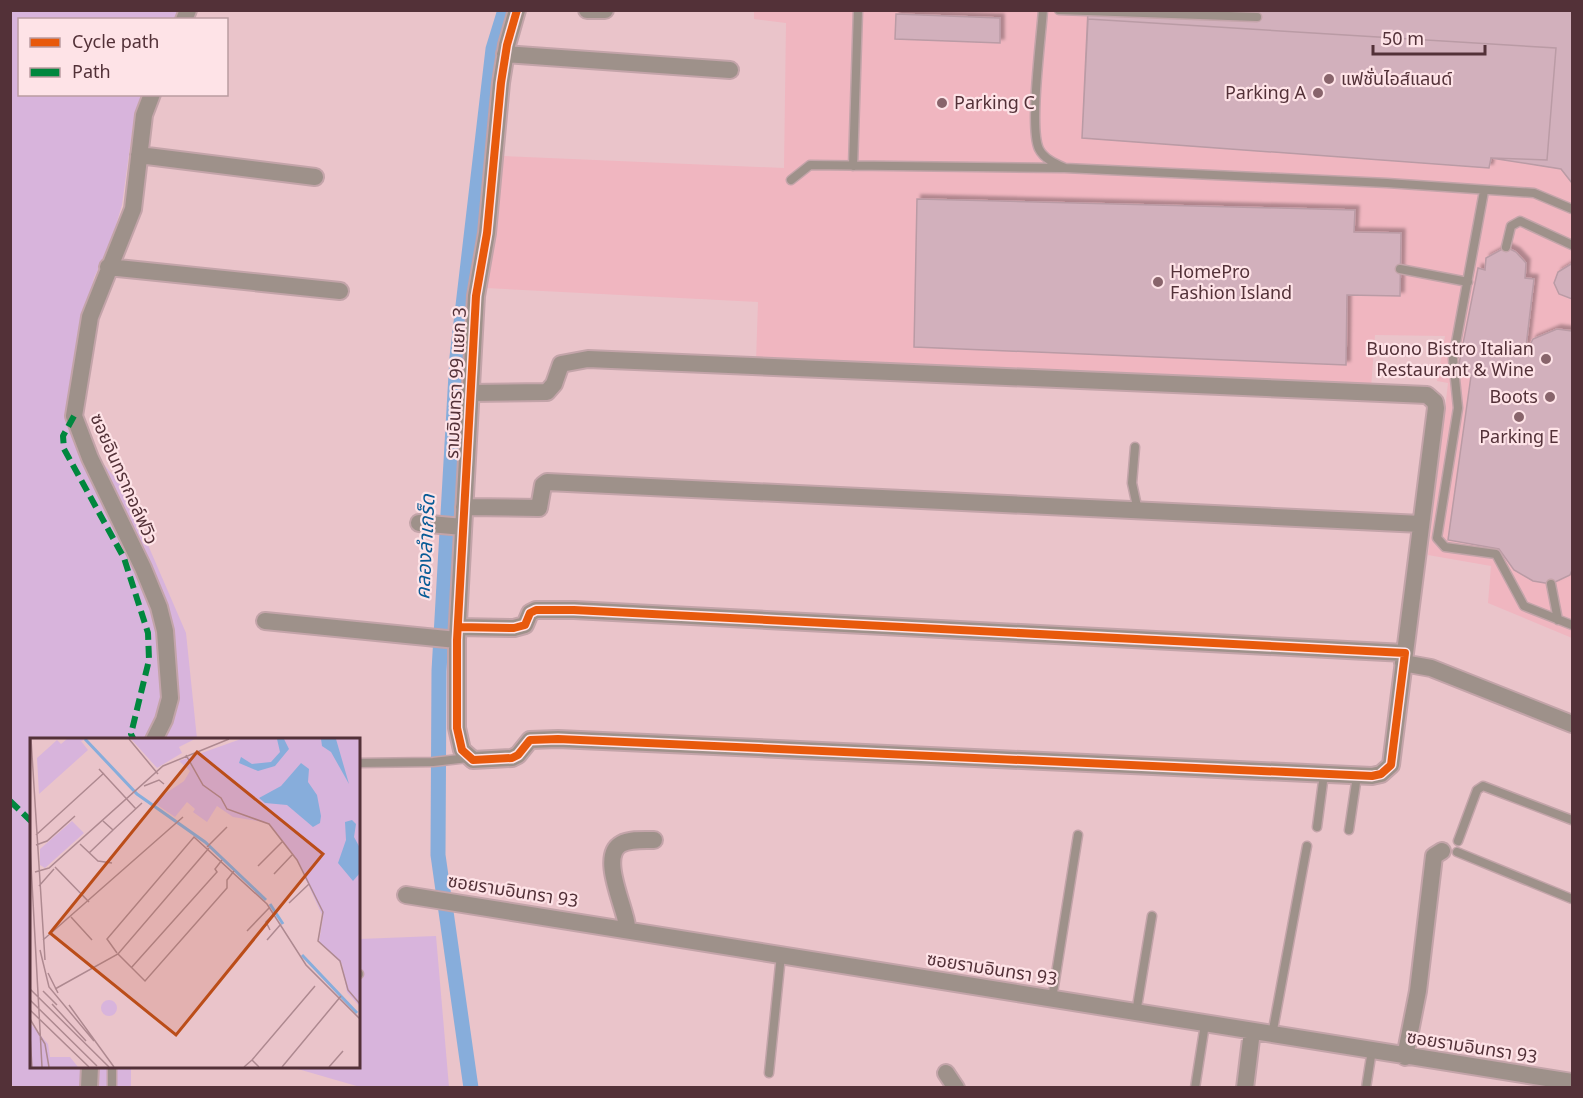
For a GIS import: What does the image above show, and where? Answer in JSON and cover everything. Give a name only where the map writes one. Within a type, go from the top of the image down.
[{"type":"street","name":"รามอินทรา 99 แยก 3","points":[[464,758],[457,728],[454,635],[459,527],[464,507],[476,296],[487,233],[505,54],[517,10]]},
{"type":"street","points":[[586,10],[605,10]]},
{"type":"street","points":[[505,54],[730,70]]},
{"type":"street","name":"ซอยอินทรากอล์ฟวิว","points":[[151,96],[144,115],[133,209],[90,317],[74,416],[90,458],[143,568],[159,608],[165,631],[170,698],[164,720],[155,738]]},
{"type":"street","points":[[139,155],[315,177]]},
{"type":"street","points":[[108,267],[340,291]]},
{"type":"street","points":[[464,758],[504,760],[518,755],[530,740],[558,739],[1357,776],[1381,774],[1391,765],[1436,408],[1435,402],[1427,395],[588,359],[567,361],[561,364],[554,384],[547,393],[469,393]]},
{"type":"street","points":[[464,507],[539,508],[543,484],[547,482],[1421,524]]},
{"type":"street","points":[[426,525],[459,527]]},
{"type":"street","points":[[265,621],[428,639],[514,628],[525,625],[530,613],[536,610],[574,610],[1404,658],[1572,724]]},
{"type":"street","points":[[624,930],[627,926],[626,915],[611,869],[612,860],[616,848],[622,844],[654,840]]},
{"type":"street","points":[[1406,1057],[1418,991],[1434,856],[1449,851]]},
{"type":"street","name":"ซอยรามอินทรา 93","points":[[406,895],[450,900],[1406,1057],[1572,1082]]},
{"type":"street","points":[[1245,1088],[1252,1031]]},
{"type":"street","points":[[89,1088],[90,1068]]},
{"type":"street","points":[[946,1073],[956,1088]]},
{"type":"lane","points":[[852,166],[858,10]]},
{"type":"lane","points":[[1043,10],[1036,127],[1039,149],[1050,161],[1065,168]]},
{"type":"lane","points":[[1059,10],[1257,17]]},
{"type":"lane","points":[[791,180],[810,165],[1065,168],[1386,183],[1534,193],[1572,209]]},
{"type":"lane","points":[[1484,190],[1453,359],[1458,408],[1456,458],[1438,541],[1445,547],[1496,554],[1524,606],[1572,625]]},
{"type":"lane","points":[[1506,247],[1511,226],[1520,221],[1572,245]]},
{"type":"lane","points":[[1400,269],[1468,282]]},
{"type":"lane","points":[[1135,447],[1132,483],[1138,511]]},
{"type":"lane","points":[[1551,584],[1558,620]]},
{"type":"lane","points":[[360,763],[433,762],[464,758]]},
{"type":"lane","points":[[1317,827],[1324,774]]},
{"type":"lane","points":[[1349,830],[1357,776]]},
{"type":"lane","points":[[1458,841],[1477,790],[1483,786],[1572,820]]},
{"type":"lane","points":[[1052,999],[1078,835]]},
{"type":"lane","points":[[1272,1035],[1307,846]]},
{"type":"lane","points":[[1449,851],[1572,899]]},
{"type":"lane","points":[[1136,1013],[1152,916]]},
{"type":"lane","points":[[769,1073],[781,955]]},
{"type":"lane","points":[[1195,1088],[1205,1024]]},
{"type":"lane","points":[[1366,1088],[1372,1050]]},
{"type":"lane","points":[[112,1068],[112,1088]]},
{"type":"shaded area","points":[[10,11],[180,11],[176,18],[18,18],[18,96],[145,96],[133,125],[122,205],[111,242],[94,278],[66,420],[123,487],[186,633],[197,738],[30,738],[30,1068],[131,1068],[131,1087],[16,1088],[11,1084]]},
{"type":"shaded area","points":[[754,11],[1572,11],[1572,638],[1488,603],[1491,566],[1428,555],[1448,383],[1437,381],[1445,336],[1375,335],[1371,388],[756,362],[758,302],[486,288],[504,156],[784,168],[786,23],[754,19]]},
{"type":"shaded area","points":[[436,936],[449,1087],[360,1087],[294,1068],[360,1068],[360,939]]},
{"type":"building","name":"แฟชั่นไอส์แลนด์","points":[[1088,10],[1572,10],[1572,183],[1561,169],[1491,158],[1489,168],[1082,138]]},
{"type":"building","points":[[896,14],[1000,18],[1000,43],[895,39]]},
{"type":"building","name":"แฟชั่นไอส์แลนด์","points":[[1088,19],[1556,48],[1547,160],[1491,158],[1489,168],[1082,138]]},
{"type":"building","name":"HomePro Fashion Island","points":[[917,199],[1355,210],[1354,232],[1401,233],[1400,296],[1347,295],[1346,365],[914,347]]},
{"type":"building","name":"Parking E","points":[[1506,247],[1516,252],[1526,263],[1525,278],[1534,279],[1525,355],[1533,339],[1557,329],[1572,331],[1572,570],[1570,575],[1551,584],[1533,581],[1514,570],[1499,549],[1448,540],[1471,376],[1457,374],[1478,268],[1485,270],[1486,258]]},
{"type":"building","points":[[1571,264],[1572,299],[1559,294],[1554,283],[1558,272]]},
{"type":"waterway","name":"คลองลำเกร็ด","points":[[471,1088],[438,855],[439,671],[457,357],[493,49],[505,10]]},
{"type":"marked path","points":[[74,416],[63,436],[64,449],[124,558],[148,633],[149,660],[131,734],[133,738]]},
{"type":"marked path","points":[[10,801],[30,820]]},
{"type":"cycle path","points":[[458,627],[514,628],[525,625],[530,613],[536,610],[574,610],[1405,653],[1391,765],[1381,774],[1372,776],[558,739],[530,740],[518,755],[512,758],[473,760],[462,750],[457,728],[457,640],[476,296],[487,233],[501,83],[507,45],[517,10]]},
{"type":"place","name":"แฟชั่นไอส์แลนด์","points":[[1329,79]]},
{"type":"place","name":"Parking A","points":[[1318,93]]},
{"type":"place","name":"Parking C","points":[[942,103]]},
{"type":"place","name":"HomePro Fashion Island","points":[[1158,282]]},
{"type":"place","name":"Buono Bistro Italian Restaurant & Wine","points":[[1546,359]]},
{"type":"place","name":"Boots","points":[[1550,397]]},
{"type":"place","name":"Parking E","points":[[1519,417]]}]
